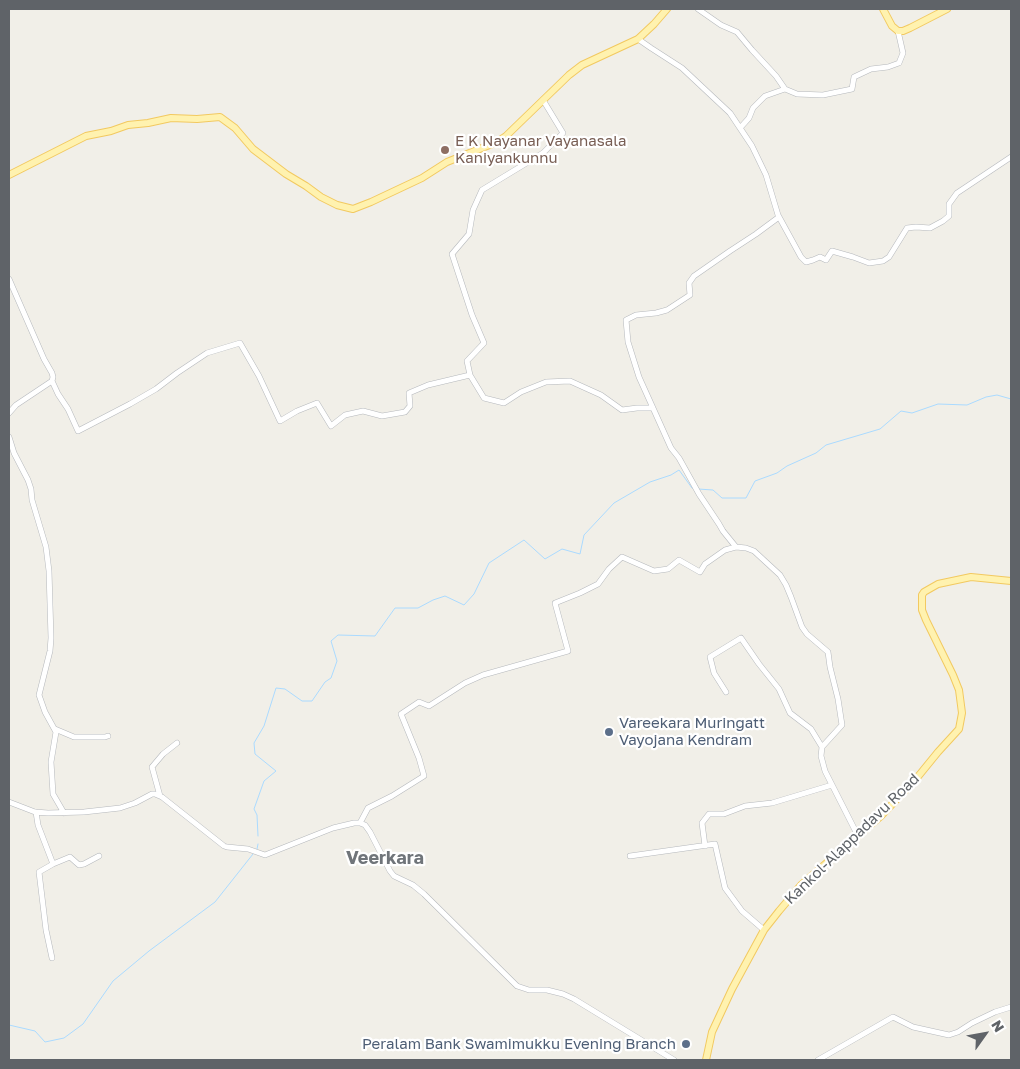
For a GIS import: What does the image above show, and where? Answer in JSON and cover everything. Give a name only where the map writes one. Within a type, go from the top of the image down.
[{"type":"main road","points":[[9,175],[86,136],[128,125],[171,118],[197,119],[220,117],[235,128],[254,149],[286,174],[321,197],[337,205],[353,209],[422,178],[447,162],[497,142],[506,136],[569,75],[582,65],[638,39],[667,9]]},
{"type":"main road","points":[[883,9],[892,26],[898,31],[910,28],[947,9]]},
{"type":"main road","name":"Kankol-Alappadavu Road","points":[[706,1060],[712,1032],[732,989],[764,930],[801,884],[881,816],[959,729],[962,713],[959,690],[922,610],[922,595],[938,584],[971,577],[1011,581]]},
{"type":"street","points":[[698,9],[721,26],[737,32],[785,89],[797,94],[823,95],[852,89],[854,77],[871,69],[888,67],[899,63],[903,53],[898,31]]},
{"type":"street","points":[[638,39],[682,68],[730,112],[752,146],[766,175],[779,217],[801,257],[806,262],[820,257],[826,260],[832,251],[869,263],[883,261],[889,257],[907,228],[930,228],[943,221],[949,216],[949,204],[956,193],[1011,157]]},
{"type":"street","points":[[740,128],[749,118],[752,108],[765,96],[785,89]]},
{"type":"street","points":[[543,100],[562,133],[543,153],[482,190],[473,210],[469,234],[452,254],[472,315],[484,343],[467,361],[470,375],[484,398],[504,403],[521,392],[546,382],[570,381],[602,396],[622,410],[653,408]]},
{"type":"street","points":[[736,547],[723,531],[671,448],[640,377],[628,342],[626,320],[636,314],[667,310],[690,295],[689,283],[694,276],[779,217]]},
{"type":"street","points":[[9,280],[52,373],[52,381],[78,431],[156,389],[207,353],[240,342],[259,376],[280,421],[297,411],[317,403],[331,426],[345,415],[363,411],[382,416],[405,412],[410,406],[409,393],[428,384],[470,375]]},
{"type":"street","points":[[9,413],[16,405],[52,381]]},
{"type":"street","points":[[9,437],[14,453],[28,480],[46,547],[49,571],[51,638],[50,651],[39,695],[45,712],[56,732],[51,762],[53,794],[64,813]]},
{"type":"street","points":[[360,823],[368,808],[424,776],[419,758],[401,714],[419,702],[430,706],[466,683],[483,675],[516,667],[568,650],[555,603],[598,584],[609,569],[622,557],[654,571],[668,569],[679,560],[700,572],[705,564],[725,550],[736,547],[746,548],[754,551],[780,575],[786,585],[802,627],[807,634],[828,652],[842,725],[822,747]]},
{"type":"street","points":[[726,692],[714,673],[710,658],[741,638],[779,689],[790,713],[812,729],[822,747],[821,756],[825,771],[858,836]]},
{"type":"street","points":[[55,730],[74,737],[108,736]]},
{"type":"street","points":[[160,796],[152,767],[163,754],[177,743]]},
{"type":"street","points":[[705,846],[702,823],[709,814],[724,814],[745,806],[772,803],[832,785]]},
{"type":"street","points":[[9,802],[36,812],[64,813],[120,808],[156,794],[224,846],[252,850],[266,855],[333,828],[360,823],[365,825],[370,832],[394,876],[413,885],[424,894],[517,986],[530,990],[548,990],[574,999],[674,1060]]},
{"type":"street","points":[[36,812],[38,826],[53,864]]},
{"type":"street","points":[[630,856],[715,844],[725,888],[742,911],[764,930]]},
{"type":"street","points":[[52,958],[46,930],[39,872],[70,857],[79,864],[84,864],[99,856]]},
{"type":"street","points":[[818,1060],[894,1018],[913,1027],[949,1035],[995,1012],[1011,1007]]},
{"type":"waterway","points":[[698,489],[713,490],[722,498],[746,498],[755,481],[777,473],[787,466],[816,453],[826,445],[880,429],[901,411],[912,413],[938,404],[967,405],[986,397],[997,395],[1011,399]]},
{"type":"waterway","points":[[258,836],[257,815],[254,809],[264,781],[276,771],[255,754],[254,743],[264,726],[276,688],[285,689],[302,701],[312,701],[325,682],[331,678],[337,661],[331,641],[338,635],[375,636],[395,608],[418,608],[445,596],[464,605],[474,594],[489,563],[524,540],[545,559],[562,549],[580,554],[584,535],[614,503],[650,482],[671,475],[679,470],[692,488],[694,488]]},
{"type":"waterway","points":[[257,849],[258,844]]},
{"type":"waterway","points":[[9,1025],[35,1031],[45,1042],[64,1038],[83,1024],[113,981],[149,951],[215,902],[253,854]]},
{"type":"place","name":"E K Nayanar Vayanasala Kaniyankunnu","points":[[445,150]]},
{"type":"place","name":"Vareekara Muringatt Vayojana Kendram","points":[[609,732]]},
{"type":"place","name":"Peralam Bank Swamimukku Evening Branch","points":[[686,1044]]},
{"type":"district","name":"Veerkara","points":[[385,858]]}]
